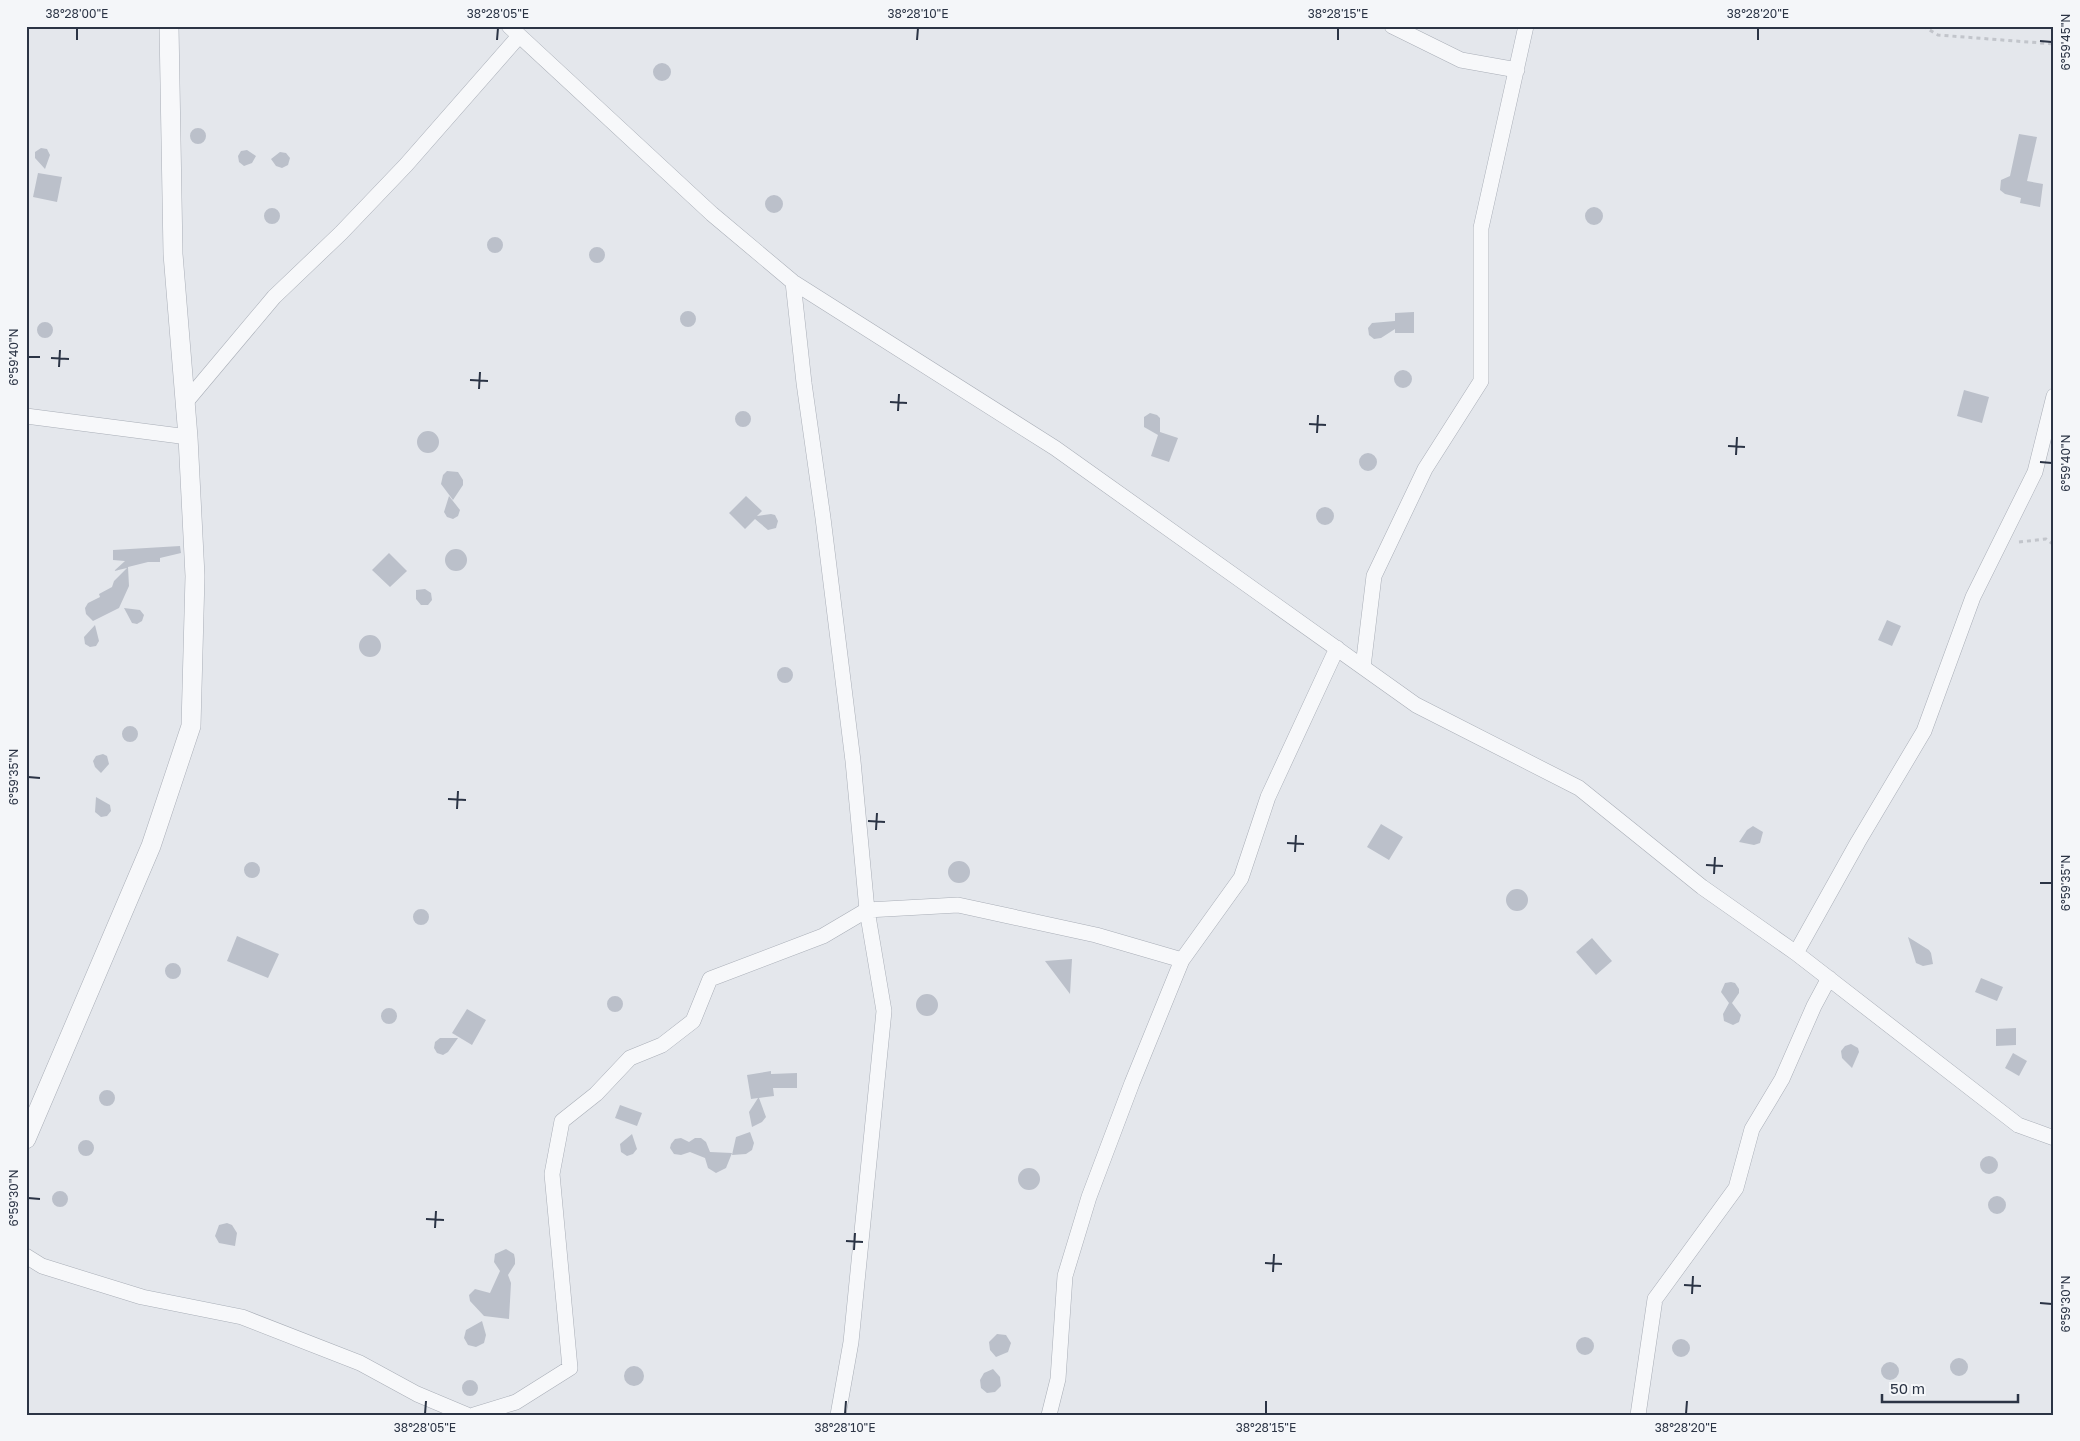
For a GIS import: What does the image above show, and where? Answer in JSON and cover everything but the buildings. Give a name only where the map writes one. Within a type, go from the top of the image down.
[{"type":"street","points":[[26,1139],[151,846],[191,726],[195,576],[188,437],[173,254],[169,26]]},
{"type":"street","points":[[1392,26],[1461,60],[1516,70]]},
{"type":"street","points":[[1363,667],[1374,576],[1424,469],[1481,381],[1481,228],[1526,26]]},
{"type":"street","points":[[185,402],[274,297],[341,233],[406,165],[514,31],[712,214],[793,282],[1055,448],[1416,705],[1579,788],[1702,887],[1796,953],[2018,1125],[2054,1138]]},
{"type":"street","points":[[793,282],[804,383],[853,761],[867,910],[884,1011],[851,1342],[838,1415]]},
{"type":"street","points":[[1796,953],[1858,842],[1924,731],[1973,597],[2035,472],[2054,396]]},
{"type":"street","points":[[26,416],[188,437]]},
{"type":"street","points":[[1049,1415],[1058,1379],[1065,1276],[1089,1197],[1132,1083],[1182,960],[1242,878],[1268,797],[1337,648]]},
{"type":"street","points":[[474,1415],[516,1402],[570,1368],[552,1174],[562,1121],[596,1094],[630,1058],[662,1045],[694,1021],[710,979],[823,936],[867,910],[958,905],[1096,935],[1182,960]]},
{"type":"street","points":[[1638,1415],[1656,1300],[1736,1188],[1752,1129],[1782,1079],[1814,1006],[1829,978]]},
{"type":"street","points":[[26,1256],[42,1266],[142,1297],[242,1317],[360,1363],[417,1394],[467,1415]]},
{"type":"path","points":[[1923,26],[1938,35],[2054,44]]},
{"type":"path","points":[[2000,542],[2046,540],[2054,545]]}]
